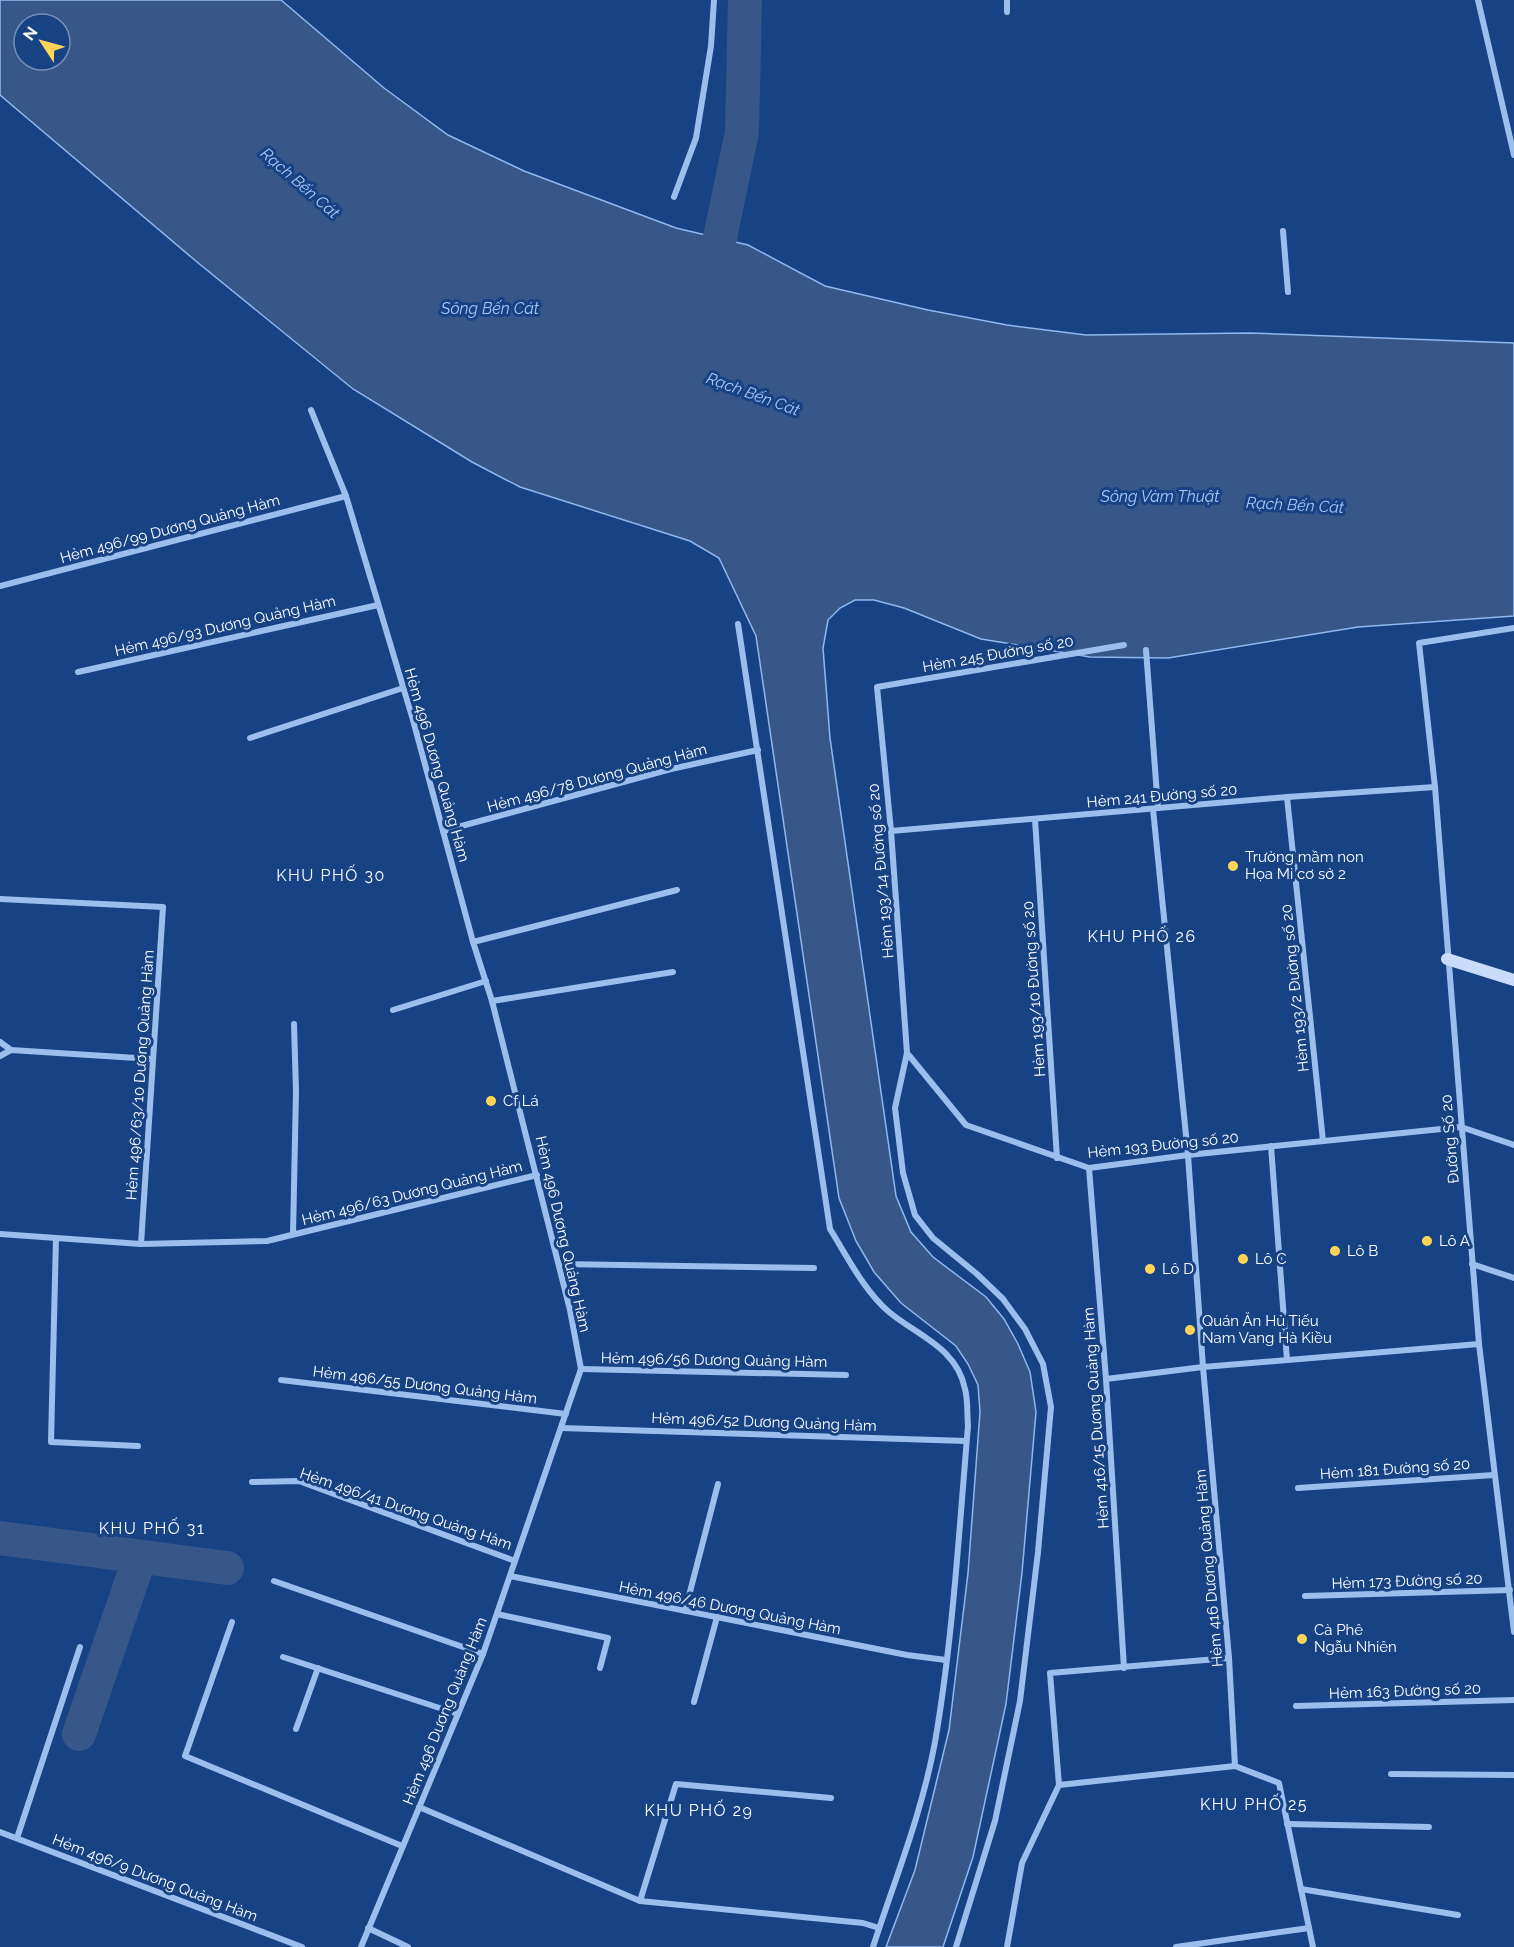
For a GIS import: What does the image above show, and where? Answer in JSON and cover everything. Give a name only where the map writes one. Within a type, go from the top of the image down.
[{"type":"street","points":[[674,197],[696,138],[711,46],[714,0]]},
{"type":"street","points":[[1007,0],[1007,12]]},
{"type":"street","points":[[1478,0],[1514,155]]},
{"type":"street","points":[[1283,231],[1288,292]]},
{"type":"street","name":"Hẻm 496 Dương Quảng Hàm","points":[[311,410],[346,496],[492,1002],[559,1264],[581,1369],[483,1654],[361,1947]]},
{"type":"street","name":"Hẻm 496/99 Dương Quảng Hàm","points":[[0,586],[346,496]]},
{"type":"street","name":"Hẻm 496/93 Dương Quảng Hàm","points":[[78,672],[378,604]]},
{"type":"street","points":[[738,624],[831,1229],[859,1277],[888,1311],[936,1344],[955,1362],[965,1388],[968,1426],[946,1660],[932,1755],[911,1836],[873,1947]]},
{"type":"street","name":"Đường Số 20","points":[[1514,628],[1419,643],[1435,787],[1479,1344],[1514,1632]]},
{"type":"street","name":"Hẻm 245 Đường số 20","points":[[877,687],[1124,645]]},
{"type":"street","name":"Hẻm 416 Dương Quảng Hàm","points":[[1146,650],[1156,808],[1188,1155],[1203,1367],[1229,1658],[1235,1766]]},
{"type":"street","name":"Hẻm 193/14 Đường số 20","points":[[877,687],[891,831],[907,1053],[895,1108],[903,1173],[915,1215],[933,1238],[1003,1299],[1025,1329],[1042,1365],[1051,1407],[1038,1552],[1020,1701],[995,1821],[956,1947]]},
{"type":"street","points":[[250,738],[403,688]]},
{"type":"street","name":"Hẻm 496/78 Dương Quảng Hàm","points":[[443,831],[671,769],[758,750]]},
{"type":"street","name":"Hẻm 241 Đường số 20","points":[[891,831],[1287,797],[1435,787]]},
{"type":"street","name":"Hẻm 193/2 Đường số 20","points":[[1287,797],[1323,1141]]},
{"type":"street","name":"Hẻm 193/10 Đường số 20","points":[[1035,819],[1058,1158]]},
{"type":"street","points":[[473,942],[677,890]]},
{"type":"street","name":"Hẻm 496/63/10 Dương Quảng Hàm","points":[[0,899],[164,907],[141,1244]]},
{"type":"street","points":[[1447,959],[1514,980]]},
{"type":"street","points":[[492,1002],[674,972]]},
{"type":"street","points":[[393,1010],[486,981]]},
{"type":"street","name":"Hẻm 496/63 Dương Quảng Hàm","points":[[292,1234],[296,1091],[294,1024]]},
{"type":"street","points":[[0,1042],[11,1050]]},
{"type":"street","points":[[0,1056],[11,1050],[152,1059]]},
{"type":"street","name":"Hẻm 193 Đường số 20","points":[[907,1053],[966,1125],[1089,1167],[1461,1127]]},
{"type":"street","points":[[1461,1127],[1514,1145]]},
{"type":"street","points":[[1271,1146],[1287,1360]]},
{"type":"street","name":"Hẻm 416/15 Dương Quảng Hàm","points":[[1089,1167],[1106,1379],[1124,1668]]},
{"type":"street","name":"Hẻm 496/63 Dương Quảng Hàm","points":[[0,1234],[141,1244],[267,1241],[537,1175]]},
{"type":"street","points":[[56,1238],[51,1442],[138,1446]]},
{"type":"street","points":[[559,1264],[814,1268]]},
{"type":"street","points":[[1472,1264],[1514,1278]]},
{"type":"street","points":[[1106,1379],[1203,1367],[1479,1344]]},
{"type":"street","name":"Hẻm 496/56 Dương Quảng Hàm","points":[[581,1369],[846,1375]]},
{"type":"street","name":"Hẻm 496/55 Dương Quảng Hàm","points":[[281,1380],[566,1414]]},
{"type":"street","name":"Hẻm 496/52 Dương Quảng Hàm","points":[[561,1428],[966,1441]]},
{"type":"street","name":"Hẻm 181 Đường số 20","points":[[1298,1488],[1494,1475]]},
{"type":"street","name":"Hẻm 496/41 Dương Quảng Hàm","points":[[252,1482],[298,1481],[515,1561]]},
{"type":"street","points":[[685,1611],[718,1484]]},
{"type":"street","name":"Hẻm 496/46 Dương Quảng Hàm","points":[[510,1576],[907,1655],[946,1660]]},
{"type":"street","points":[[274,1581],[483,1654]]},
{"type":"street","name":"Hẻm 173 Đường số 20","points":[[1305,1596],[1510,1590]]},
{"type":"street","points":[[497,1614],[608,1638],[600,1668]]},
{"type":"street","points":[[694,1702],[717,1617]]},
{"type":"street","points":[[232,1622],[185,1756],[402,1846]]},
{"type":"street","points":[[17,1838],[80,1647]]},
{"type":"street","points":[[283,1657],[458,1714]]},
{"type":"street","points":[[1007,1947],[1022,1863],[1059,1785],[1050,1673],[1229,1658]]},
{"type":"street","points":[[296,1729],[318,1668]]},
{"type":"street","name":"Hẻm 163 Đường số 20","points":[[1296,1706],[1514,1700]]},
{"type":"street","points":[[1059,1785],[1235,1766],[1279,1783],[1313,1947]]},
{"type":"street","points":[[1391,1774],[1514,1775]]},
{"type":"street","points":[[640,1901],[676,1784],[831,1798]]},
{"type":"street","points":[[419,1807],[640,1901],[863,1923],[879,1928]]},
{"type":"street","points":[[1287,1824],[1429,1827]]},
{"type":"street","name":"Hẻm 496/9 Dương Quảng Hàm","points":[[0,1832],[302,1947]]},
{"type":"street","points":[[1300,1889],[1458,1915]]},
{"type":"street","points":[[368,1928],[408,1947]]},
{"type":"street","points":[[1176,1947],[1309,1928]]},
{"type":"water","points":[[0,0],[281,0],[384,88],[448,135],[524,171],[676,228],[748,245],[825,286],[928,310],[1007,325],[1086,335],[1250,333],[1514,343],[1514,616],[1358,627],[1168,658],[1090,657],[981,639],[904,608],[874,600],[855,600],[840,608],[828,620],[823,648],[830,738],[896,1196],[911,1232],[933,1257],[986,1297],[1004,1319],[1030,1372],[1036,1412],[1022,1573],[1006,1704],[973,1857],[943,1947],[886,1947],[915,1870],[949,1730],[968,1573],[980,1412],[978,1385],[956,1346],[901,1303],[874,1272],[856,1241],[839,1198],[756,636],[719,558],[690,541],[520,487],[472,462],[353,389],[197,262],[0,95]]},
{"type":"waterway","points":[[714,286],[718,247],[742,132],[745,0]]},
{"type":"waterway","points":[[0,1538],[227,1568]]},
{"type":"waterway","points":[[79,1734],[140,1557]]},
{"type":"place","name":"Trường mầm non Họa Mi cơ sở 2","points":[[1233,866]]},
{"type":"place","name":"Cf Lá","points":[[491,1101]]},
{"type":"place","name":"Lô A","points":[[1427,1241]]},
{"type":"place","name":"Lô B","points":[[1335,1251]]},
{"type":"place","name":"Lô C","points":[[1243,1259]]},
{"type":"place","name":"Lô D","points":[[1150,1269]]},
{"type":"place","name":"Quán Ăn Hủ Tiếu Nam Vang Hà Kiều","points":[[1190,1330]]},
{"type":"place","name":"Cà Phê Ngẫu Nhiên","points":[[1302,1639]]},
{"type":"district","name":"KHU PHỐ 30","points":[[331,875]]},
{"type":"district","name":"KHU PHỐ 26","points":[[1142,936]]},
{"type":"district","name":"KHU PHỐ 31","points":[[152,1528]]},
{"type":"district","name":"KHU PHỐ 25","points":[[1254,1804]]},
{"type":"district","name":"KHU PHỐ 29","points":[[699,1810]]},
{"type":"water label","name":"Rạch Bến Cát","points":[[300,183]]},
{"type":"water label","name":"Sông Bến Cát","points":[[490,308]]},
{"type":"water label","name":"Rạch Bến Cát","points":[[753,394]]},
{"type":"water label","name":"Sông Vàm Thuật","points":[[1160,496]]},
{"type":"water label","name":"Rạch Bến Cát","points":[[1295,505]]}]
